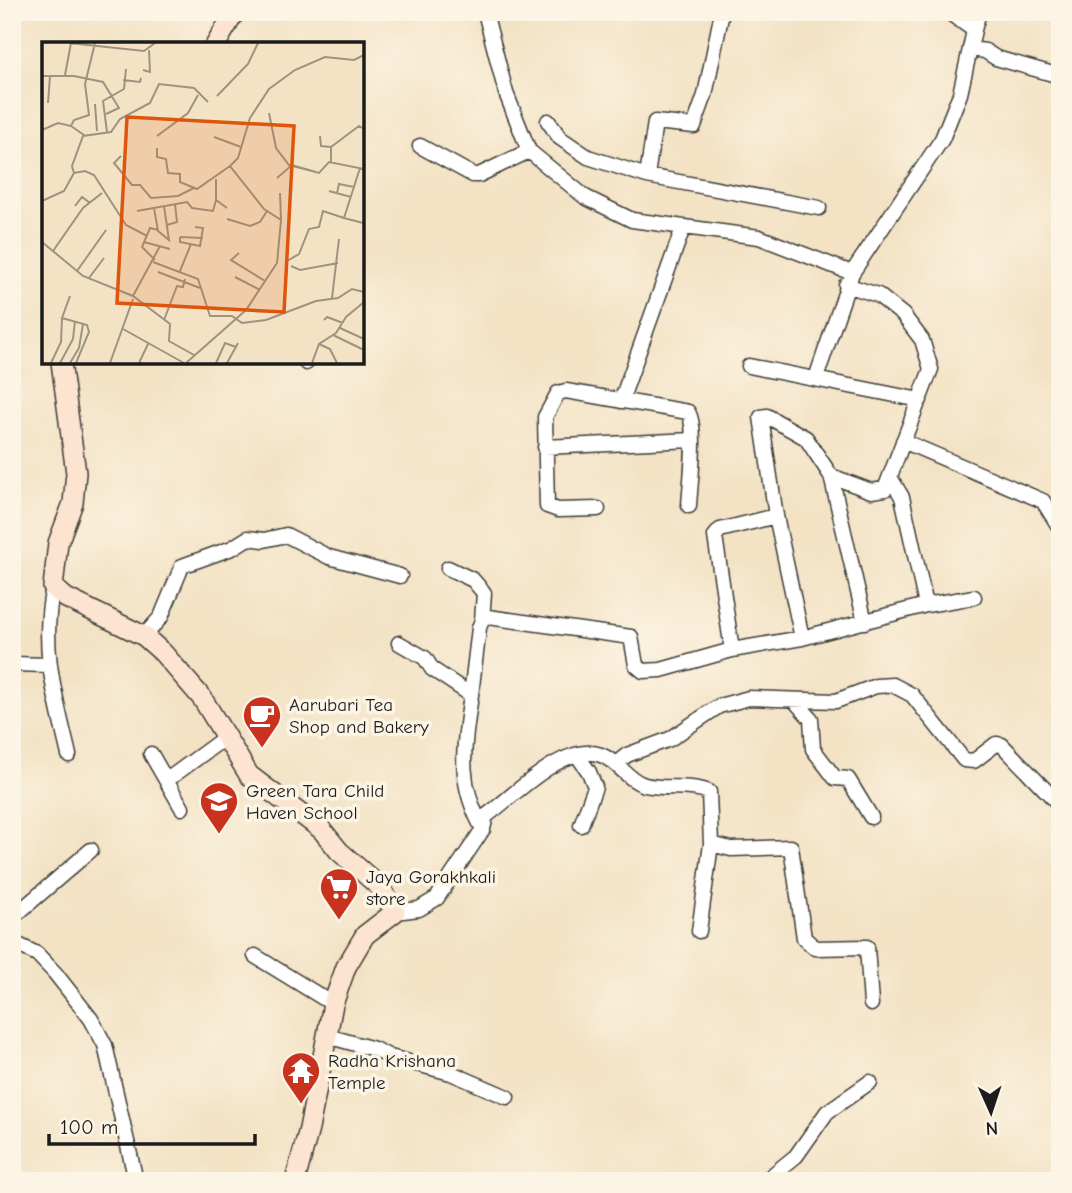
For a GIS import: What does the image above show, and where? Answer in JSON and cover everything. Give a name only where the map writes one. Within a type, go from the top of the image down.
[{"type":"main road","points":[[217,42],[235,12]]},
{"type":"main road","points":[[61,364],[76,473],[73,503],[58,542],[53,587],[66,598],[144,636],[189,682],[227,736],[250,775],[322,830],[339,851],[381,888],[395,912],[365,934],[346,967],[333,1004],[309,1129],[295,1181]]},
{"type":"street","points":[[485,12],[506,93],[529,150],[562,180],[608,210],[632,220],[760,237],[878,295],[903,315],[922,340],[930,369],[890,477],[881,492],[831,476]]},
{"type":"street","points":[[647,176],[655,122],[694,126],[705,95],[722,12]]},
{"type":"street","points":[[948,12],[974,30]]},
{"type":"street","points":[[816,378],[849,279],[942,139],[960,94],[979,12]]},
{"type":"street","points":[[970,49],[985,51],[996,58],[1060,76]]},
{"type":"street","points":[[548,121],[560,138],[588,157],[647,176],[819,208]]},
{"type":"street","points":[[420,146],[473,175],[479,175],[529,150]]},
{"type":"street","points":[[621,401],[683,228]]},
{"type":"street","points":[[748,366],[920,400]]},
{"type":"street","points":[[598,509],[558,510],[547,506],[545,417],[558,393],[688,412],[691,418],[692,440],[689,506]]},
{"type":"street","points":[[802,638],[776,516],[761,417],[767,416],[806,438],[831,476],[865,622]]},
{"type":"street","points":[[545,447],[692,440]]},
{"type":"street","points":[[903,441],[1043,501],[1060,528]]},
{"type":"street","points":[[890,477],[902,497],[926,605]]},
{"type":"street","points":[[732,650],[715,536],[720,530],[776,516]]},
{"type":"street","points":[[144,636],[160,617],[182,566],[232,548],[248,538],[264,540],[286,535],[329,557],[400,576]]},
{"type":"street","points":[[448,568],[473,580],[484,593],[462,757],[466,791],[483,829]]},
{"type":"street","points":[[53,587],[46,619],[48,665],[69,755]]},
{"type":"street","points":[[482,620],[488,617],[592,634],[625,634],[631,638],[636,665],[643,671],[661,670],[732,650],[802,638],[926,605],[974,597]]},
{"type":"street","points":[[399,643],[425,658],[432,670],[471,695]]},
{"type":"street","points":[[12,664],[48,665]]},
{"type":"street","points":[[617,763],[627,755],[670,739],[719,706],[750,698],[836,701],[876,685],[892,685],[912,695],[964,760],[974,761],[996,744],[1002,745],[1060,805]]},
{"type":"street","points":[[795,701],[811,719],[813,749],[835,778],[848,779],[871,817]]},
{"type":"street","points":[[167,780],[227,736]]},
{"type":"street","points":[[395,912],[419,909],[437,898],[483,829],[486,816],[509,800],[538,772],[577,755],[598,753],[617,763],[627,775],[642,785],[709,792],[711,844],[699,930]]},
{"type":"street","points":[[151,754],[182,808]]},
{"type":"street","points":[[577,755],[589,772],[595,787],[580,825]]},
{"type":"street","points":[[711,844],[731,849],[791,847],[804,938],[815,948],[867,947],[871,1004]]},
{"type":"street","points":[[12,918],[91,850]]},
{"type":"street","points":[[12,942],[37,954],[55,973],[91,1019],[105,1045],[135,1181]]},
{"type":"street","points":[[255,956],[333,1004]]},
{"type":"street","points":[[327,1036],[374,1049],[390,1058],[451,1073],[508,1097]]},
{"type":"street","points":[[765,1181],[796,1156],[827,1112],[870,1082]]},
{"type":"place","name":"Aarubari Tea Shop and Bakery","points":[[262,749]]},
{"type":"place","name":"Green Tara Child Haven School","points":[[219,835]]},
{"type":"place","name":"Jaya Gorakhkali store","points":[[339,921]]},
{"type":"place","name":"Radha Krishana Temple","points":[[301,1105]]}]
